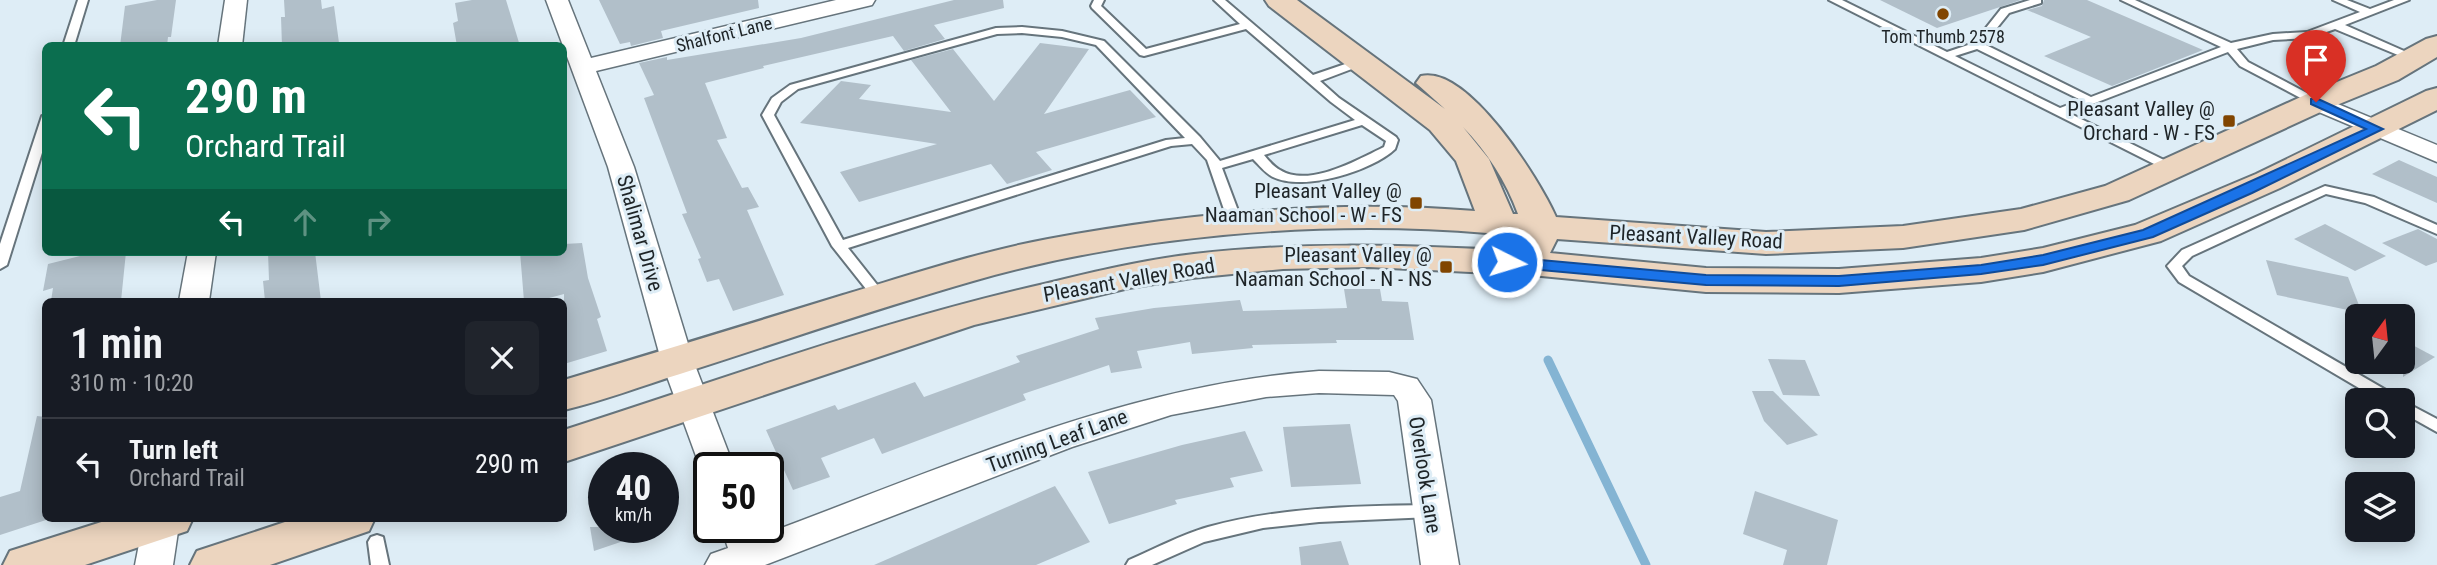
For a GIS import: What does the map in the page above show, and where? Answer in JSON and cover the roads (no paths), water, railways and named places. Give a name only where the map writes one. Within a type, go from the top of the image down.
[{"type":"main road","points":[[1279,0],[1442,122],[1472,159],[1499,224],[1531,263]]},
{"type":"main road","points":[[1320,0],[1451,98],[1484,127],[1505,153],[1542,228],[1531,263]]},
{"type":"main road","name":"Pleasant Valley Road","points":[[567,394],[879,296],[1046,251],[1191,228],[1335,218],[1434,218],[1766,243],[1903,237],[2024,219],[2117,192],[2387,73],[2426,52]]},
{"type":"main road","name":"Pleasant Valley Road","points":[[567,445],[694,401],[964,315],[1129,276],[1192,266],[1283,257],[1357,255],[1531,263],[1638,275],[1769,282],[1899,278],[2018,264],[2148,233],[2377,129],[2437,98]]},
{"type":"main road","points":[[27,565],[162,530]]},
{"type":"main road","points":[[214,565],[365,530]]},
{"type":"street","points":[[231,42],[236,0]]},
{"type":"street","name":"Shalimar Drive","points":[[557,0],[621,167],[677,360],[712,452]]},
{"type":"street","name":"Shalfont Lane","points":[[584,67],[864,0]]},
{"type":"street","points":[[2316,102],[2437,154]]},
{"type":"street","points":[[194,298],[201,256]]},
{"type":"street","name":"Turning Leaf Lane","points":[[737,549],[1060,438],[1169,404],[1266,386],[1377,383],[1405,387]]},
{"type":"street","name":"Overlook Lane","points":[[1405,387],[1414,400],[1440,565]]},
{"type":"lane","points":[[69,42],[83,0]]},
{"type":"lane","points":[[1098,0],[1097,6],[1144,53],[1248,25]]},
{"type":"lane","points":[[1219,0],[1311,80],[1392,140],[1389,149],[1339,174],[1297,179],[1278,175],[1254,153]]},
{"type":"lane","points":[[1834,0],[2170,168]]},
{"type":"lane","points":[[2126,0],[2230,47],[2244,64],[2316,102]]},
{"type":"lane","points":[[2339,0],[2371,13]]},
{"type":"lane","points":[[2059,113],[2230,47],[2273,37],[2309,35],[2404,0]]},
{"type":"lane","points":[[1946,56],[1978,45],[2006,11],[2037,2]]},
{"type":"lane","points":[[2335,26],[2426,52]]},
{"type":"lane","points":[[879,296],[839,246],[768,115],[776,100],[794,87],[996,31],[1014,30],[1083,37],[1100,43],[1196,140],[1216,166],[1236,224]]},
{"type":"lane","points":[[1978,45],[2091,101]]},
{"type":"lane","points":[[1311,80],[1361,62]]},
{"type":"lane","points":[[1216,166],[1364,121]]},
{"type":"lane","points":[[0,265],[42,132]]},
{"type":"lane","points":[[839,246],[1170,143],[1196,140]]},
{"type":"lane","points":[[2371,388],[2184,279],[2174,266],[2187,253],[2325,190],[2369,200],[2437,230]]},
{"type":"lane","points":[[2415,413],[2437,426]]},
{"type":"lane","points":[[1135,565],[1205,535],[1248,524],[1297,516],[1431,510]]},
{"type":"lane","points":[[365,530],[380,565]]},
{"type":"waterway","points":[[1548,360],[1646,565]]},
{"type":"place","name":"Tom Thumb 2578","points":[[1943,14]]},
{"type":"place","name":"Pleasant Valley @ Orchard - W - FS","points":[[2229,121]]},
{"type":"place","name":"Pleasant Valley @ Naaman School - W - FS","points":[[1416,203]]},
{"type":"place","name":"Pleasant Valley @ Naaman School - N - NS","points":[[1446,267]]}]
